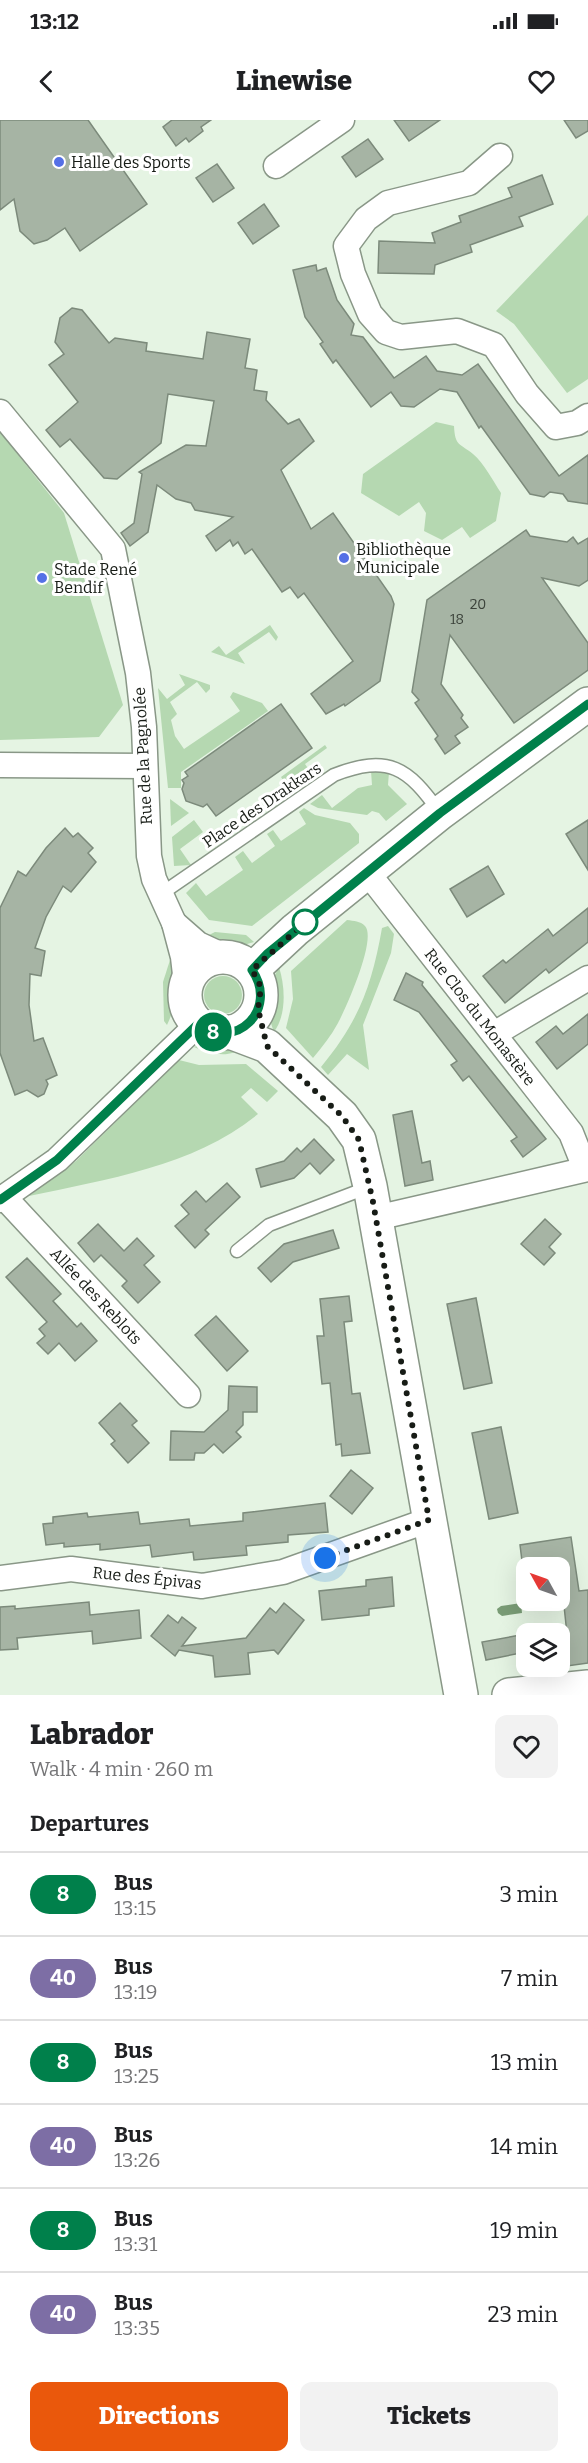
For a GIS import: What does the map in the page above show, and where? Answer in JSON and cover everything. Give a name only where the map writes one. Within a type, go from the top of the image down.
[{"type":"street","points":[[276,166],[342,120]]},
{"type":"street","points":[[500,156],[469,183],[388,203],[366,219],[346,246],[353,274],[370,314],[386,332],[401,337],[457,331],[476,337],[494,345],[528,394],[556,427],[577,423],[588,416]]},
{"type":"street","name":"Rue de la Pagnolée","points":[[0,412],[113,549],[136,656],[144,727],[149,856],[161,894],[174,923],[183,957],[186,984]]},
{"type":"street","points":[[461,1695],[376,1218],[359,1140],[351,1127],[267,1046],[230,1032],[209,1031],[198,1024],[185,1003],[186,984],[191,973],[207,960],[239,963],[272,950],[440,813],[588,704]]},
{"type":"street","points":[[0,765],[145,766]]},
{"type":"street","name":"Rue Clos du Monastère","points":[[367,872],[571,1133],[581,1158],[588,1168]]},
{"type":"street","points":[[174,923],[198,944],[239,963],[261,987],[258,1009],[267,1046]]},
{"type":"street","points":[[494,1034],[588,978]]},
{"type":"street","points":[[230,1032],[246,1026],[258,1009]]},
{"type":"street","points":[[2,1199],[57,1160],[198,1024]]},
{"type":"street","points":[[376,1218],[588,1168]]},
{"type":"street","name":"Allée des Reblots","points":[[2,1199],[188,1395]]},
{"type":"street","name":"Rue des Épivas","points":[[0,1578],[71,1569],[201,1586],[283,1572],[429,1520]]},
{"type":"street","points":[[529,1694],[588,1687]]},
{"type":"lane","name":"Place des Drakkars","points":[[161,894],[334,775],[356,766],[385,764],[403,771],[417,782],[440,813]]},
{"type":"lane","points":[[237,1251],[268,1225],[370,1186]]},
{"type":"shaded area","points":[[588,215],[588,379],[567,393],[514,324],[496,311]]},
{"type":"shaded area","points":[[436,422],[454,426],[457,441],[481,462],[501,493],[496,521],[470,538],[462,527],[442,540],[424,531],[426,513],[419,502],[399,516],[361,493],[363,474]]},
{"type":"shaded area","name":"Stade René Bendif","points":[[0,432],[64,513],[123,705],[99,737],[0,740]]},
{"type":"shaded area","points":[[270,625],[278,637],[276,641],[269,632],[238,653],[245,664],[211,652],[219,646],[226,655]]},
{"type":"shaded area","points":[[179,674],[210,685],[206,693],[197,682],[170,702],[177,714],[171,720],[175,736],[184,749],[240,711],[230,697],[233,692],[262,703],[268,711],[181,772],[181,788],[168,788],[158,688],[167,699],[185,685]]},
{"type":"shaded area","points":[[325,745],[327,748],[305,764],[316,780],[292,794],[281,777]]},
{"type":"shaded area","points":[[371,771],[389,772],[388,785],[407,804],[386,821],[379,813],[372,811],[367,815],[318,808],[310,804],[322,795],[332,808],[358,788],[372,785]]},
{"type":"shaded area","points":[[170,799],[189,813],[171,826]]},
{"type":"shaded area","points":[[304,808],[315,815],[350,823],[359,834],[359,843],[252,926],[209,920],[186,893],[196,883],[206,896],[243,870],[235,857],[243,851],[252,863],[275,846],[267,834],[273,830],[281,841],[306,824],[299,812]]},
{"type":"shaded area","points":[[194,820],[203,832],[180,849],[191,865],[174,866],[172,837]]},
{"type":"shaded area","points":[[347,920],[359,922],[365,926],[368,933],[364,958],[338,1023],[313,1058],[286,1028],[293,999],[291,971]]},
{"type":"shaded area","points":[[388,926],[394,934],[391,953],[363,1025],[369,1070],[347,1054],[328,1075],[321,1067],[345,1034],[362,1002],[374,967],[382,928]]},
{"type":"shaded area","points":[[215,932],[246,935],[254,942],[230,949],[205,937]]},
{"type":"shaded area","points":[[176,957],[177,992],[167,1025],[164,1021],[163,982],[170,960]]},
{"type":"shaded area","points":[[279,967],[284,1000],[281,1017],[274,1032],[269,1015],[269,999],[272,982]]},
{"type":"shaded area","points":[[223,976],[236,982],[242,995],[236,1008],[223,1014],[210,1008],[204,995],[210,982]]},
{"type":"shaded area","points":[[209,1041],[221,1041],[244,1047],[232,1053],[220,1054],[194,1047]]},
{"type":"shaded area","points":[[179,1060],[199,1065],[246,1064],[278,1091],[267,1102],[251,1088],[241,1097],[258,1114],[233,1132],[207,1146],[149,1168],[29,1196],[76,1161]]},
{"type":"shaded area","points":[[516,1604],[516,1611],[522,1611],[522,1613],[502,1616],[497,1609],[501,1606]]},
{"type":"building","name":"Halle des Sports","points":[[0,120],[88,120],[147,204],[80,251],[65,228],[47,240],[34,244],[20,231],[14,199],[0,210]]},
{"type":"building","points":[[172,120],[211,120],[201,127],[203,131],[189,142],[186,138],[176,146],[163,127]]},
{"type":"building","points":[[394,120],[440,120],[409,141]]},
{"type":"building","points":[[564,120],[588,120],[588,131],[576,138]]},
{"type":"building","points":[[368,139],[383,159],[356,177],[342,157]]},
{"type":"building","points":[[217,164],[234,188],[213,202],[196,178]]},
{"type":"building","points":[[542,175],[553,204],[519,217],[523,226],[470,245],[472,252],[435,265],[434,274],[378,273],[379,241],[435,243],[432,233],[461,222],[459,216],[512,197],[508,188]]},
{"type":"building","points":[[264,204],[279,226],[253,244],[238,223]]},
{"type":"building","points":[[316,265],[317,271],[326,268],[337,300],[354,324],[351,335],[363,337],[394,378],[426,356],[437,371],[462,375],[478,364],[559,476],[588,455],[588,504],[568,501],[563,494],[550,492],[544,497],[530,494],[481,426],[479,428],[457,392],[440,389],[414,407],[401,406],[391,392],[371,407],[336,360],[333,363],[320,344],[323,342],[305,317],[293,270]]},
{"type":"building","points":[[72,308],[82,310],[109,343],[115,338],[147,343],[146,351],[203,359],[207,332],[250,339],[245,368],[257,370],[254,390],[267,392],[266,400],[288,424],[299,419],[314,441],[281,470],[311,529],[333,513],[391,596],[394,604],[380,681],[345,706],[344,704],[326,714],[311,694],[353,661],[304,593],[298,598],[290,587],[282,592],[252,549],[245,554],[238,542],[233,546],[230,540],[216,551],[206,536],[233,517],[195,510],[191,503],[176,499],[157,485],[148,532],[130,546],[121,533],[134,523],[142,474],[139,472],[186,445],[206,446],[214,401],[168,394],[161,443],[117,479],[104,478],[70,439],[60,447],[46,430],[78,402],[49,365],[64,354],[55,342],[60,318]]},
{"type":"building","points":[[526,530],[530,536],[567,542],[573,537],[578,544],[588,538],[588,580],[579,586],[542,578],[588,643],[588,670],[514,723],[450,635],[441,684],[463,715],[461,718],[468,727],[455,736],[460,743],[445,754],[435,739],[438,736],[415,703],[419,700],[412,692],[427,600]]},
{"type":"building","points":[[281,704],[312,748],[216,816],[207,804],[203,807],[186,801],[182,789],[184,783],[182,780],[188,776],[185,772]]},
{"type":"building","points":[[588,820],[588,870],[566,834]]},
{"type":"building","points":[[65,828],[73,837],[78,833],[93,848],[88,853],[96,862],[71,892],[63,886],[46,917],[35,948],[45,951],[41,976],[30,974],[29,1005],[34,1041],[43,1038],[57,1075],[46,1080],[48,1084],[44,1094],[38,1097],[27,1090],[15,1095],[0,1053],[0,908],[18,871],[26,876],[46,848]]},
{"type":"building","points":[[488,866],[504,894],[467,917],[450,889]]},
{"type":"building","points":[[588,908],[588,942],[549,973],[546,969],[505,1003],[483,976],[503,960],[506,963],[548,929],[553,936]]},
{"type":"building","points":[[406,973],[423,982],[422,985],[546,1139],[523,1157],[511,1141],[517,1137],[469,1076],[463,1081],[451,1065],[457,1061],[419,1012],[394,1000]]},
{"type":"building","points":[[588,1014],[588,1044],[557,1069],[536,1042],[556,1026],[563,1034]]},
{"type":"building","points":[[412,1111],[422,1163],[430,1161],[433,1180],[405,1186],[393,1115]]},
{"type":"building","points":[[314,1139],[334,1160],[320,1174],[310,1163],[294,1178],[261,1187],[256,1169],[284,1161],[297,1148],[301,1152]]},
{"type":"building","points":[[227,1183],[240,1197],[205,1230],[209,1234],[195,1248],[175,1226],[189,1214],[181,1205],[196,1191],[206,1202]]},
{"type":"building","points":[[545,1219],[561,1234],[549,1247],[555,1253],[544,1265],[521,1244]]},
{"type":"building","points":[[98,1224],[124,1251],[137,1238],[154,1256],[144,1265],[160,1282],[138,1303],[122,1286],[127,1281],[101,1255],[94,1262],[78,1243]]},
{"type":"building","points":[[333,1230],[339,1248],[293,1262],[271,1282],[258,1268],[284,1244]]},
{"type":"building","points":[[27,1258],[61,1294],[53,1301],[77,1327],[81,1323],[97,1341],[75,1361],[59,1343],[48,1354],[37,1343],[45,1336],[39,1329],[47,1322],[6,1277]]},
{"type":"building","points":[[349,1296],[352,1321],[344,1322],[352,1394],[360,1393],[370,1453],[342,1456],[341,1444],[336,1445],[330,1383],[322,1384],[317,1336],[324,1336],[320,1299]]},
{"type":"building","points":[[476,1298],[492,1383],[464,1389],[447,1304]]},
{"type":"building","points":[[216,1316],[248,1351],[227,1371],[195,1335]]},
{"type":"building","points":[[229,1386],[257,1387],[257,1412],[243,1412],[243,1425],[236,1432],[241,1437],[223,1453],[214,1444],[204,1453],[195,1453],[194,1460],[170,1460],[171,1431],[204,1432],[228,1410]]},
{"type":"building","points":[[120,1403],[137,1421],[132,1425],[149,1443],[128,1463],[111,1444],[115,1441],[99,1423]]},
{"type":"building","points":[[501,1427],[518,1513],[489,1519],[472,1433]]},
{"type":"building","points":[[351,1470],[373,1488],[352,1514],[330,1496]]},
{"type":"building","points":[[325,1503],[328,1532],[288,1535],[288,1542],[246,1546],[247,1555],[194,1560],[193,1552],[152,1557],[150,1545],[100,1550],[100,1544],[64,1547],[64,1543],[46,1545],[43,1524],[53,1523],[53,1517],[87,1513],[88,1517],[138,1512],[140,1524],[189,1519],[190,1526],[243,1521],[243,1513]]},
{"type":"building","points":[[571,1537],[579,1591],[588,1590],[588,1663],[570,1666],[570,1623],[566,1623],[565,1611],[570,1611],[570,1557],[522,1557],[520,1545]]},
{"type":"building","points":[[392,1577],[394,1606],[369,1609],[369,1615],[322,1620],[319,1591],[366,1586],[366,1580]]},
{"type":"building","points":[[89,1602],[90,1615],[139,1610],[141,1638],[93,1644],[92,1631],[17,1638],[18,1649],[0,1650],[0,1607],[15,1606],[15,1609]]},
{"type":"building","points":[[284,1603],[304,1620],[278,1654],[274,1650],[248,1653],[250,1674],[215,1677],[213,1656],[179,1650],[175,1656],[151,1636],[168,1615],[178,1623],[182,1617],[196,1628],[182,1646],[246,1638],[270,1608],[276,1613]]},
{"type":"building","points":[[516,1636],[516,1654],[486,1660],[482,1642]]},
{"type":"bus line","name":"8","points":[[0,1200],[57,1160],[198,1024],[217,1033],[232,1032],[246,1026],[257,1012],[261,994],[258,978],[252,970],[267,954],[440,813],[588,704]]},
{"type":"place","name":"Halle des Sports","points":[[59,162]]},
{"type":"place","name":"Bibliothèque Municipale","points":[[344,558]]},
{"type":"place","name":"Stade René Bendif","points":[[42,578]]},
{"type":"route","points":[[305,922],[309,919],[267,954],[252,970],[261,987],[258,1009],[267,1046],[342,1116],[359,1140],[373,1202],[429,1520],[325,1558]]}]
